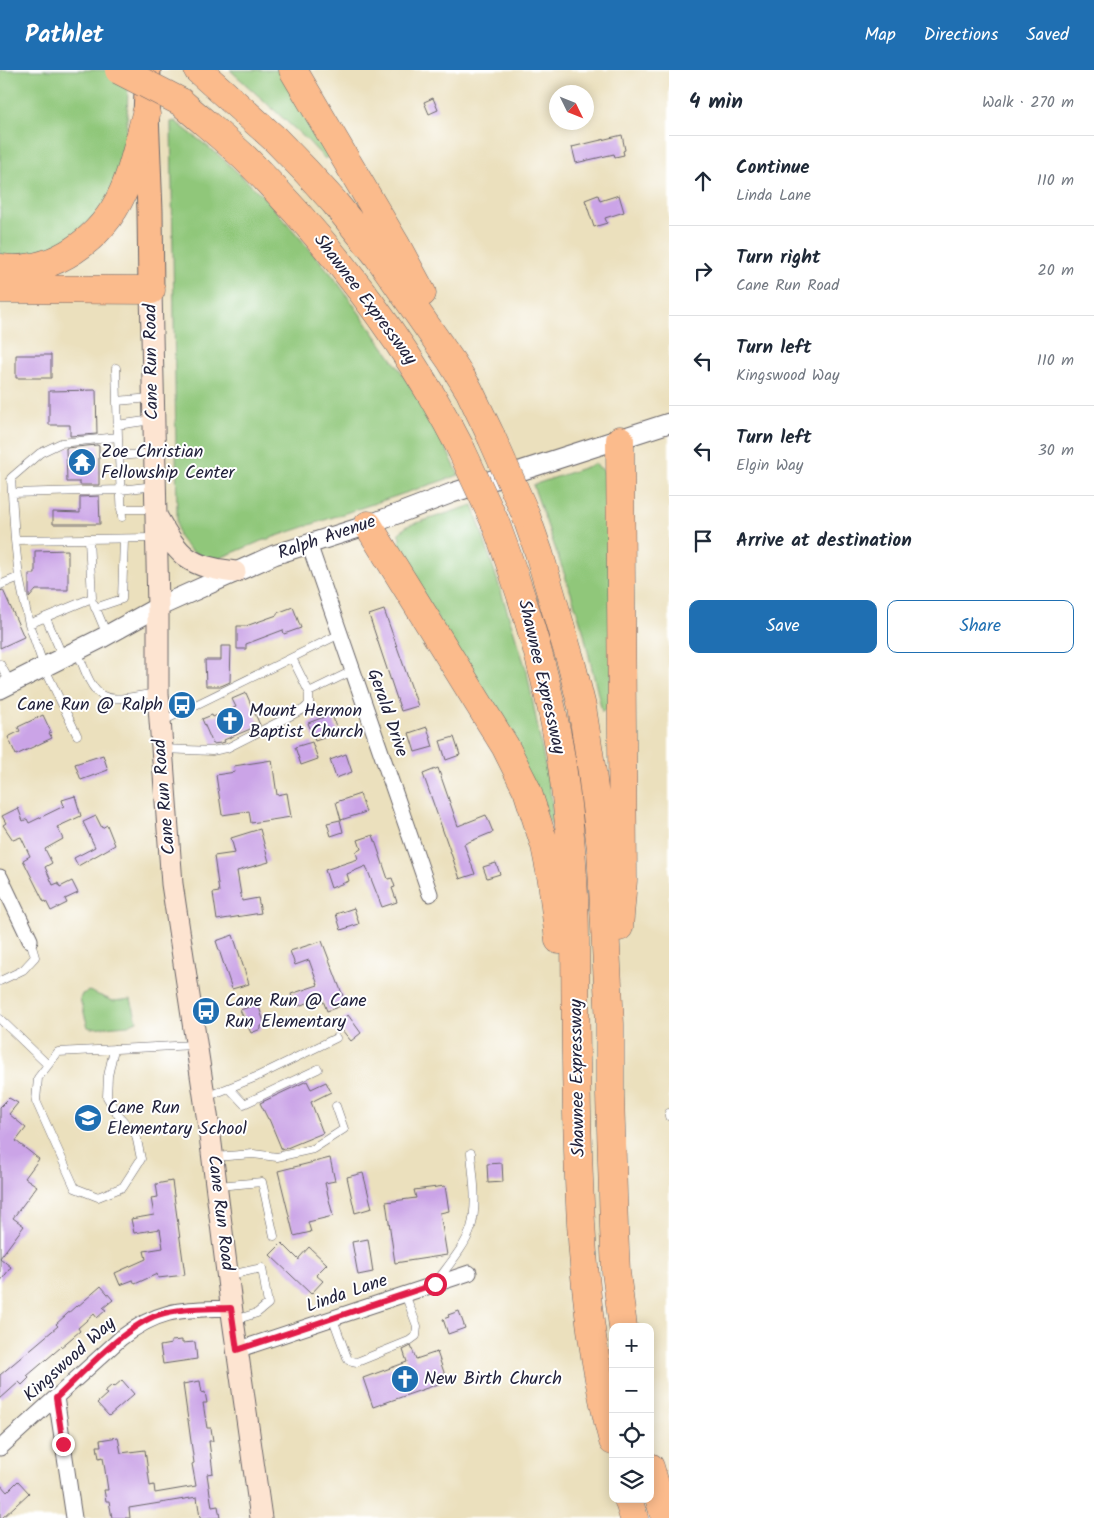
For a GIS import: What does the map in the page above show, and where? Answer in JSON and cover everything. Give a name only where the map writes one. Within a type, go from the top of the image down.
[{"type":"highway","points":[[119,70],[181,102]]},
{"type":"highway","name":"Shawnee Expressway","points":[[144,70],[248,161],[312,228],[358,285],[416,367],[461,449],[495,522],[518,586],[540,657],[559,748],[568,820],[574,894],[576,1058],[583,1248],[592,1337],[609,1427]]},
{"type":"highway","name":"Cane Run Road","points":[[148,70],[146,114],[151,290]]},
{"type":"highway","name":"Shawnee Expressway","points":[[198,70],[275,139],[334,202],[398,284],[469,390],[525,513],[539,553],[571,662],[582,707],[601,849],[610,1024],[614,1228],[616,1272],[622,1323]]},
{"type":"highway","points":[[293,70],[421,291],[451,361]]},
{"type":"highway","points":[[0,268],[28,268],[55,260],[86,242],[97,232],[111,215],[123,193],[146,114]]},
{"type":"highway","points":[[0,289],[151,290]]},
{"type":"highway","points":[[610,1024],[623,880],[620,440]]},
{"type":"highway","points":[[368,525],[505,746],[527,790],[545,846],[552,881],[576,1058]]},
{"type":"highway","points":[[654,1481],[664,1517]]},
{"type":"highway","points":[[629,1503],[634,1518]]},
{"type":"main road","name":"Cane Run Road","points":[[151,290],[159,723],[172,884],[204,1098],[261,1518]]},
{"type":"main road","points":[[155,511],[171,543],[189,560],[216,570],[236,572]]},
{"type":"street","name":"Ralph Avenue","points":[[5,686],[107,635],[158,606],[274,555],[368,525],[452,493],[669,424]]},
{"type":"street","name":"Gerald Drive","points":[[309,544],[430,894]]},
{"type":"street","points":[[0,877],[30,940]]},
{"type":"street","name":"Linda Lane","points":[[237,1350],[469,1272]]},
{"type":"street","name":"Kingswood Way","points":[[0,1448],[121,1338],[148,1319],[170,1312],[232,1314]]},
{"type":"street","points":[[56,1398],[74,1518]]},
{"type":"lane","points":[[116,368],[118,456],[122,513],[155,511]]},
{"type":"lane","points":[[117,401],[153,398]]},
{"type":"lane","points":[[117,425],[154,420]]},
{"type":"lane","points":[[77,735],[44,667],[29,624],[19,577],[11,478],[40,453],[61,443],[118,437]]},
{"type":"lane","points":[[118,456],[154,453]]},
{"type":"lane","points":[[12,493],[120,490],[155,486]]},
{"type":"lane","points":[[15,540],[156,538]]},
{"type":"lane","points":[[89,539],[92,598],[107,635]]},
{"type":"lane","points":[[95,608],[122,599],[124,539]]},
{"type":"lane","points":[[0,585],[19,577]]},
{"type":"lane","points":[[29,624],[92,598]]},
{"type":"lane","points":[[46,618],[98,693],[109,699],[158,693]]},
{"type":"lane","points":[[159,723],[340,634]]},
{"type":"lane","points":[[161,749],[212,751],[228,748],[304,709],[309,704],[309,692],[292,658]]},
{"type":"lane","points":[[0,664],[5,686]]},
{"type":"lane","points":[[309,692],[352,671]]},
{"type":"lane","points":[[0,981],[23,970],[35,957],[30,940]]},
{"type":"lane","points":[[0,1018],[48,1065]]},
{"type":"lane","points":[[204,1098],[256,1078],[336,1038]]},
{"type":"lane","points":[[114,1049],[108,1076],[107,1097],[118,1115],[136,1135],[141,1159],[123,1187],[98,1197],[75,1188],[36,1101],[38,1078],[58,1052],[114,1049],[196,1045]]},
{"type":"lane","points":[[229,1088],[244,1104],[318,1069]]},
{"type":"lane","points":[[212,1158],[253,1154],[277,1157],[314,1149],[344,1128],[336,1106]]},
{"type":"lane","points":[[435,1284],[458,1252],[471,1229],[475,1201],[471,1153]]},
{"type":"lane","points":[[216,1186],[262,1182],[274,1236]]},
{"type":"lane","points":[[227,1275],[262,1268],[268,1304],[257,1313],[232,1314]]},
{"type":"lane","points":[[333,1319],[348,1360],[357,1362],[409,1341],[416,1336],[417,1326],[405,1294]]},
{"type":"green space","points":[[0,70],[109,70],[128,85],[126,159],[106,207],[55,251],[0,258]]},
{"type":"green space","points":[[230,70],[286,70],[334,151],[325,159],[307,140]]},
{"type":"green space","points":[[175,121],[221,157],[265,198],[333,276],[400,370],[432,420],[459,475],[259,542],[220,558],[202,556],[186,546],[179,536],[177,520],[171,122]]},
{"type":"green space","points":[[595,464],[604,471],[610,483],[612,705],[602,712],[583,630],[533,485]]},
{"type":"green space","points":[[473,505],[527,672],[552,801],[551,824],[399,550],[400,536],[398,534],[407,526]]},
{"type":"green space","points":[[89,991],[113,1001],[131,999],[137,1021],[128,1025],[88,1027],[80,999],[82,994]]},
{"type":"building","points":[[433,98],[438,110],[429,114],[424,102]]},
{"type":"building","points":[[622,135],[624,155],[615,157],[614,154],[576,163],[572,147]]},
{"type":"building","points":[[598,195],[600,201],[619,195],[624,212],[605,218],[607,223],[594,227],[585,200]]},
{"type":"building","points":[[16,355],[51,355],[51,378],[16,378]]},
{"type":"building","points":[[96,390],[97,434],[70,436],[70,425],[49,425],[49,391]]},
{"type":"building","points":[[99,446],[99,485],[80,485],[80,482],[67,482],[66,448]]},
{"type":"building","points":[[99,496],[100,524],[53,524],[53,512],[80,513],[80,497]]},
{"type":"building","points":[[68,550],[68,590],[36,590],[29,598],[29,574],[35,574],[35,551]]},
{"type":"building","points":[[3,590],[24,637],[0,648],[0,591]]},
{"type":"building","points":[[293,607],[301,628],[284,634],[283,630],[246,644],[246,649],[237,649],[237,626],[246,626]]},
{"type":"building","points":[[384,610],[418,706],[401,711],[369,615]]},
{"type":"building","points":[[221,646],[231,646],[230,682],[221,686],[206,686],[205,660],[221,660]]},
{"type":"building","name":"Mount Hermon Baptist Church","points":[[246,693],[260,725],[224,740],[225,742],[213,744],[202,719],[212,715],[213,717],[236,707],[232,699]]},
{"type":"building","points":[[332,714],[338,733],[315,741],[308,723]]},
{"type":"building","points":[[43,715],[52,738],[16,755],[8,737],[20,731],[18,727]]},
{"type":"building","points":[[427,727],[433,747],[415,752],[409,733]]},
{"type":"building","points":[[454,737],[460,755],[446,760],[440,741]]},
{"type":"building","points":[[312,742],[318,759],[301,765],[295,747]]},
{"type":"building","points":[[346,754],[352,772],[336,778],[330,760]]},
{"type":"building","points":[[103,755],[108,770],[81,780],[75,764]]},
{"type":"building","points":[[272,760],[277,795],[287,793],[291,817],[251,823],[249,811],[222,815],[216,775],[235,772],[234,766]]},
{"type":"building","points":[[438,768],[458,826],[486,815],[493,832],[464,844],[475,874],[460,879],[423,774]]},
{"type":"building","points":[[360,794],[366,812],[341,820],[336,802]]},
{"type":"building","points":[[75,796],[81,816],[57,827],[63,839],[45,849],[52,863],[45,867],[53,885],[58,883],[60,887],[72,881],[78,893],[65,899],[67,903],[51,911],[46,901],[44,902],[23,860],[30,856],[21,837],[13,840],[3,825],[6,823],[2,816],[18,808],[23,821],[27,819],[29,823],[64,806],[62,800]]},
{"type":"building","points":[[96,816],[102,828],[107,825],[115,845],[78,866],[74,858],[95,847],[83,822]]},
{"type":"building","points":[[340,820],[343,832],[331,836],[327,823]]},
{"type":"building","points":[[260,829],[269,862],[237,871],[242,901],[258,898],[261,913],[217,920],[213,893],[219,892],[214,856],[235,853],[231,838]]},
{"type":"building","points":[[373,835],[388,879],[392,878],[395,887],[392,888],[397,902],[382,907],[366,866],[347,874],[349,881],[331,888],[325,870],[358,859],[356,852],[361,849],[358,840]]},
{"type":"building","points":[[496,863],[500,874],[487,878],[483,867]]},
{"type":"building","points":[[354,908],[359,924],[341,930],[336,914]]},
{"type":"building","points":[[233,935],[249,984],[232,989],[216,941]]},
{"type":"building","points":[[322,941],[346,1004],[327,1011],[322,998],[295,1007],[291,994],[318,985],[309,960],[295,965],[290,951]]},
{"type":"building","points":[[258,1004],[265,1025],[251,1033],[240,1010]]},
{"type":"building","points":[[348,1015],[361,1033],[351,1041],[337,1024]]},
{"type":"building","points":[[307,1081],[311,1089],[326,1082],[331,1092],[311,1102],[323,1133],[282,1150],[260,1103]]},
{"type":"building","points":[[9,1098],[18,1103],[9,1114],[26,1128],[16,1141],[39,1159],[25,1178],[37,1186],[13,1218],[24,1226],[0,1258],[0,1107]]},
{"type":"building","points":[[330,1158],[335,1181],[325,1183],[333,1216],[308,1222],[311,1232],[294,1236],[278,1171]]},
{"type":"building","points":[[502,1163],[503,1182],[488,1183],[487,1164]]},
{"type":"building","points":[[363,1173],[372,1208],[355,1213],[347,1177]]},
{"type":"building","points":[[172,1181],[185,1275],[158,1278],[157,1274],[135,1284],[133,1280],[120,1285],[115,1273],[146,1259],[144,1251],[163,1248],[160,1229],[134,1233],[131,1219],[154,1215],[151,1198],[158,1197],[156,1184]]},
{"type":"building","points":[[445,1186],[449,1211],[440,1213],[447,1255],[395,1263],[386,1202],[416,1198],[414,1190]]},
{"type":"building","points":[[368,1239],[373,1272],[358,1275],[352,1242]]},
{"type":"building","points":[[282,1243],[299,1260],[309,1247],[327,1264],[316,1275],[323,1281],[311,1294],[270,1255]]},
{"type":"building","points":[[0,1258],[11,1267],[0,1282]]},
{"type":"building","points":[[101,1286],[113,1300],[103,1308],[106,1310],[97,1318],[94,1314],[78,1328],[80,1331],[27,1376],[29,1378],[22,1385],[19,1382],[0,1399],[0,1375],[58,1326],[56,1324]]},
{"type":"building","points":[[459,1311],[465,1328],[448,1334],[443,1319]]},
{"type":"building","points":[[182,1340],[182,1343],[195,1342],[197,1359],[163,1364],[160,1346],[171,1344],[171,1341]]},
{"type":"building","name":"New Birth Church","points":[[411,1346],[416,1359],[437,1352],[447,1381],[373,1407],[363,1378],[407,1362],[403,1350]]},
{"type":"building","points":[[122,1380],[134,1394],[109,1416],[97,1403],[107,1394],[104,1392]]},
{"type":"building","points":[[200,1381],[202,1393],[205,1392],[207,1403],[203,1403],[207,1428],[211,1428],[213,1441],[209,1441],[213,1473],[207,1474],[212,1507],[218,1506],[220,1518],[200,1518],[197,1497],[129,1508],[130,1518],[112,1518],[109,1501],[106,1501],[104,1490],[108,1490],[103,1457],[99,1458],[97,1446],[101,1446],[100,1440],[118,1437],[121,1453],[145,1450],[150,1486],[154,1485],[155,1493],[196,1486],[183,1384]]},
{"type":"building","points":[[18,1481],[29,1493],[0,1518],[0,1484],[7,1492]]},
{"type":"place","name":"Zoe Christian Fellowship Center","points":[[82,462]]},
{"type":"place","name":"Cane Run @ Ralph","points":[[182,705]]},
{"type":"place","name":"Mount Hermon Baptist Church","points":[[230,721]]},
{"type":"place","name":"Cane Run @ Cane Run Elementary","points":[[206,1011]]},
{"type":"place","name":"Cane Run Elementary School","points":[[88,1118]]},
{"type":"place","name":"New Birth Church","points":[[405,1379]]},
{"type":"route","points":[[63,1444],[56,1398],[121,1338],[148,1319],[187,1309],[231,1308],[237,1350],[435,1284]]}]
